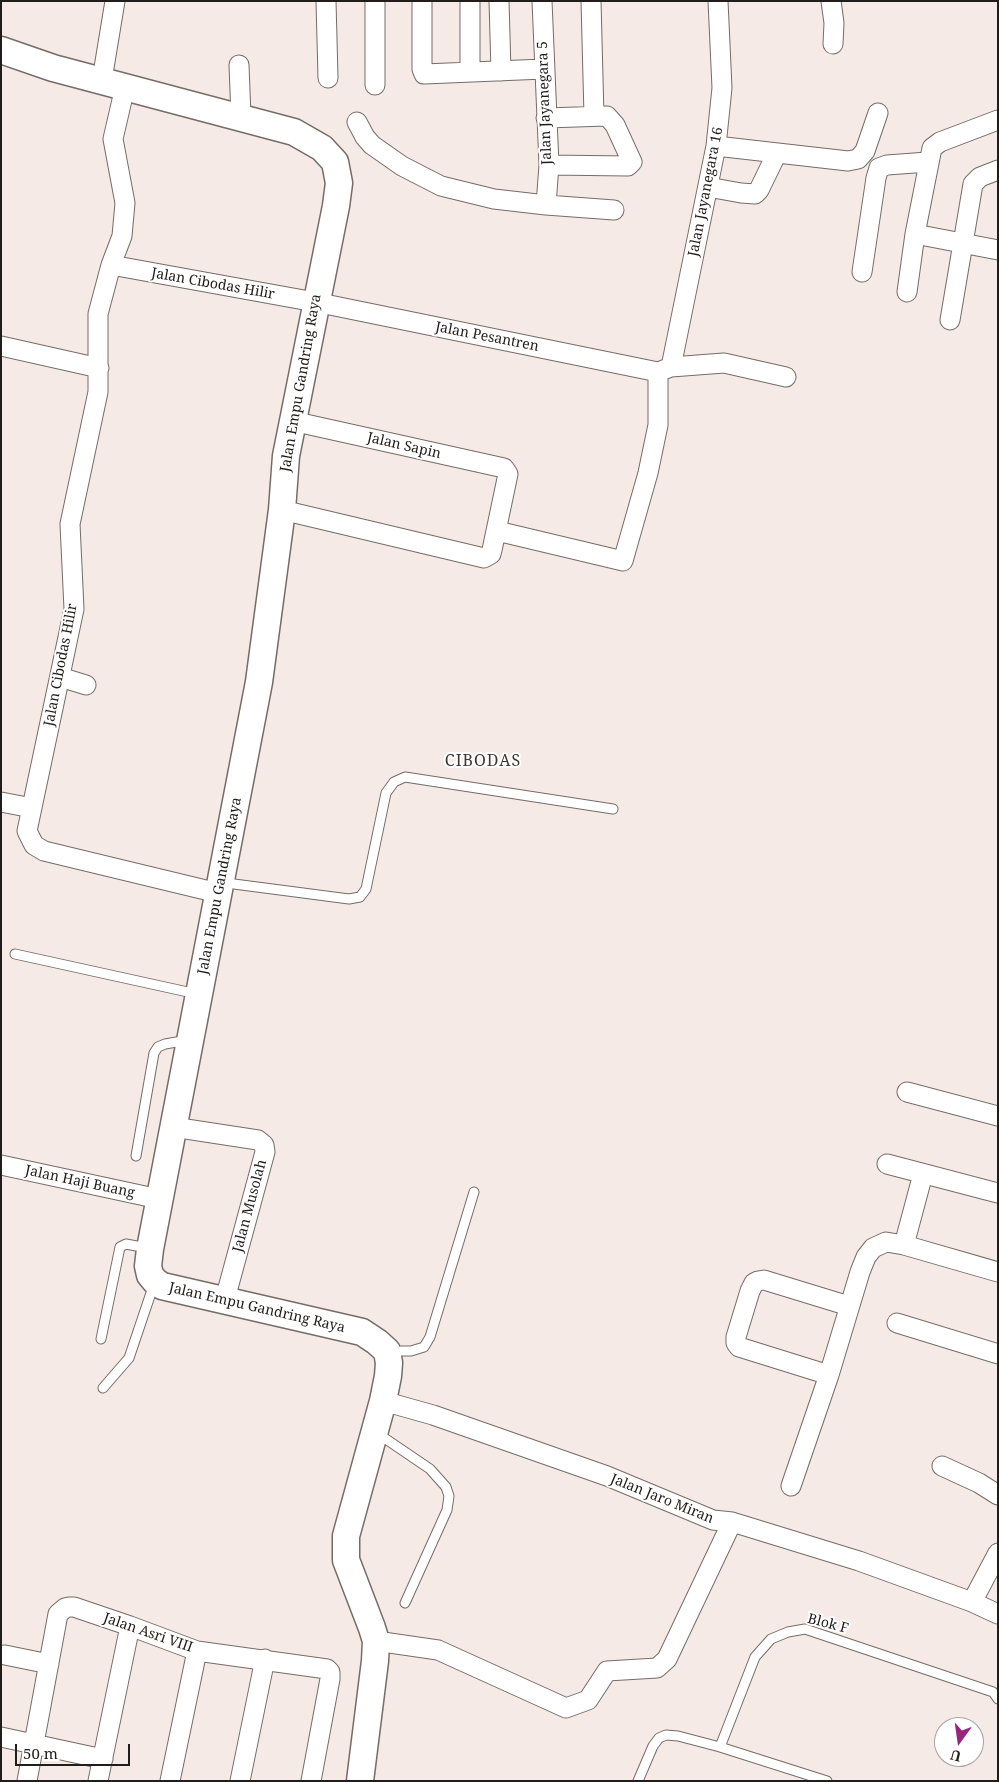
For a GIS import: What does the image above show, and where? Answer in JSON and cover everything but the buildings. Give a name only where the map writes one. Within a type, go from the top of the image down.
[{"type":"street","name":"Jalan Cibodas Hilir","points":[[114,1],[113,140],[125,203],[122,236],[98,314],[98,392],[70,524],[74,609],[27,831],[34,844],[44,851],[220,886]]},
{"type":"street","points":[[326,1],[328,78]]},
{"type":"street","points":[[375,1],[375,85]]},
{"type":"street","points":[[422,1],[422,72],[427,74],[544,69]]},
{"type":"street","points":[[470,1],[470,72]]},
{"type":"street","points":[[499,1],[501,71]]},
{"type":"street","name":"Jalan Jayanegara 5","points":[[542,1],[549,166],[546,205]]},
{"type":"street","points":[[591,1],[594,116]]},
{"type":"street","name":"Jalan Jayanegara 16","points":[[497,531],[623,561],[648,473],[658,426],[665,369],[716,146],[722,88],[718,1]]},
{"type":"street","points":[[831,1],[834,18],[833,44]]},
{"type":"street","name":"Jalan Empu Gandring Raya","points":[[1,50],[53,68],[294,132],[322,148],[335,162],[339,183],[336,206],[286,456],[282,510],[259,682],[159,1199],[148,1266],[150,1275],[155,1281],[170,1288],[225,1299],[362,1332],[387,1351]]},
{"type":"street","points":[[239,65],[241,117]]},
{"type":"street","points":[[716,146],[848,161],[858,159],[864,151],[878,112]]},
{"type":"street","points":[[546,118],[607,116],[632,162],[630,165],[594,167],[549,166]]},
{"type":"street","points":[[907,292],[915,234],[932,148],[936,144],[998,120]]},
{"type":"street","points":[[357,122],[372,145],[402,166],[441,186],[494,199],[614,210]]},
{"type":"street","points":[[708,186],[755,194],[759,190],[777,153]]},
{"type":"street","points":[[862,272],[879,168],[887,165],[928,162]]},
{"type":"street","points":[[950,320],[973,184],[980,178],[998,170]]},
{"type":"street","points":[[915,234],[998,250]]},
{"type":"street","name":"Jalan Cibodas Hilir","points":[[112,265],[316,302]]},
{"type":"street","name":"Jalan Pesantren","points":[[316,302],[665,369],[724,363],[786,377]]},
{"type":"street","points":[[1,346],[99,368]]},
{"type":"street","name":"Jalan Sapin","points":[[292,421],[504,468],[508,472],[497,531]]},
{"type":"street","points":[[282,510],[481,558],[488,557],[491,554],[497,531]]},
{"type":"street","points":[[60,677],[86,685]]},
{"type":"street","points":[[1,802],[32,808]]},
{"type":"street","points":[[907,1092],[998,1116]]},
{"type":"street","name":"Jalan Musolah","points":[[173,1127],[258,1140],[264,1145],[265,1152],[225,1299]]},
{"type":"street","name":"Jalan Haji Buang","points":[[1,1164],[159,1199]]},
{"type":"street","points":[[887,1164],[998,1193]]},
{"type":"street","points":[[904,1245],[923,1174]]},
{"type":"street","points":[[791,1486],[849,1306],[866,1257],[873,1248],[886,1242],[904,1245],[998,1272]]},
{"type":"street","points":[[828,1375],[739,1347],[736,1343],[736,1337],[750,1291],[754,1283],[764,1280],[849,1306]]},
{"type":"street","points":[[897,1323],[998,1354]]},
{"type":"street","points":[[360,1781],[376,1641],[346,1560],[346,1536],[383,1401],[389,1363],[387,1351]]},
{"type":"street","name":"Jalan Jaro Miran","points":[[383,1401],[433,1415],[607,1476],[713,1520],[732,1522],[859,1561],[972,1602],[998,1614]]},
{"type":"street","points":[[942,1466],[979,1483],[998,1495]]},
{"type":"street","points":[[376,1641],[438,1650],[566,1708],[588,1700],[607,1671],[657,1668],[667,1659],[732,1522]]},
{"type":"street","points":[[972,1602],[998,1553]]},
{"type":"street","name":"Jalan Asri VIII","points":[[49,1664],[58,1614],[65,1608],[74,1607],[197,1651],[322,1667],[330,1672],[330,1679],[311,1781]]},
{"type":"street","points":[[98,1781],[130,1626]]},
{"type":"street","points":[[170,1781],[197,1651]]},
{"type":"street","points":[[4,1655],[49,1664],[27,1781]]},
{"type":"street","points":[[240,1781],[265,1659]]},
{"type":"street","points":[[1,1737],[103,1759]]},
{"type":"lane","points":[[220,886],[234,884],[349,899],[360,897],[366,890],[386,793],[394,782],[405,777],[612,809]]},
{"type":"lane","points":[[15,954],[199,995]]},
{"type":"lane","points":[[136,1156],[154,1053],[165,1044],[190,1040]]},
{"type":"lane","points":[[387,1351],[411,1351],[424,1347],[430,1337],[474,1192]]},
{"type":"lane","points":[[101,1339],[120,1247],[126,1244],[150,1249]]},
{"type":"lane","points":[[103,1388],[129,1358],[155,1281]]},
{"type":"lane","points":[[375,1431],[430,1469],[446,1487],[449,1496],[447,1510],[405,1603]]},
{"type":"lane","name":"Blok F","points":[[720,1747],[755,1657],[771,1640],[788,1632],[805,1629],[996,1696]]},
{"type":"lane","points":[[638,1781],[653,1746],[659,1738],[666,1735],[678,1736],[720,1747],[827,1781]]},
{"type":"district","name":"CIBODAS","points":[[483,761]]}]
